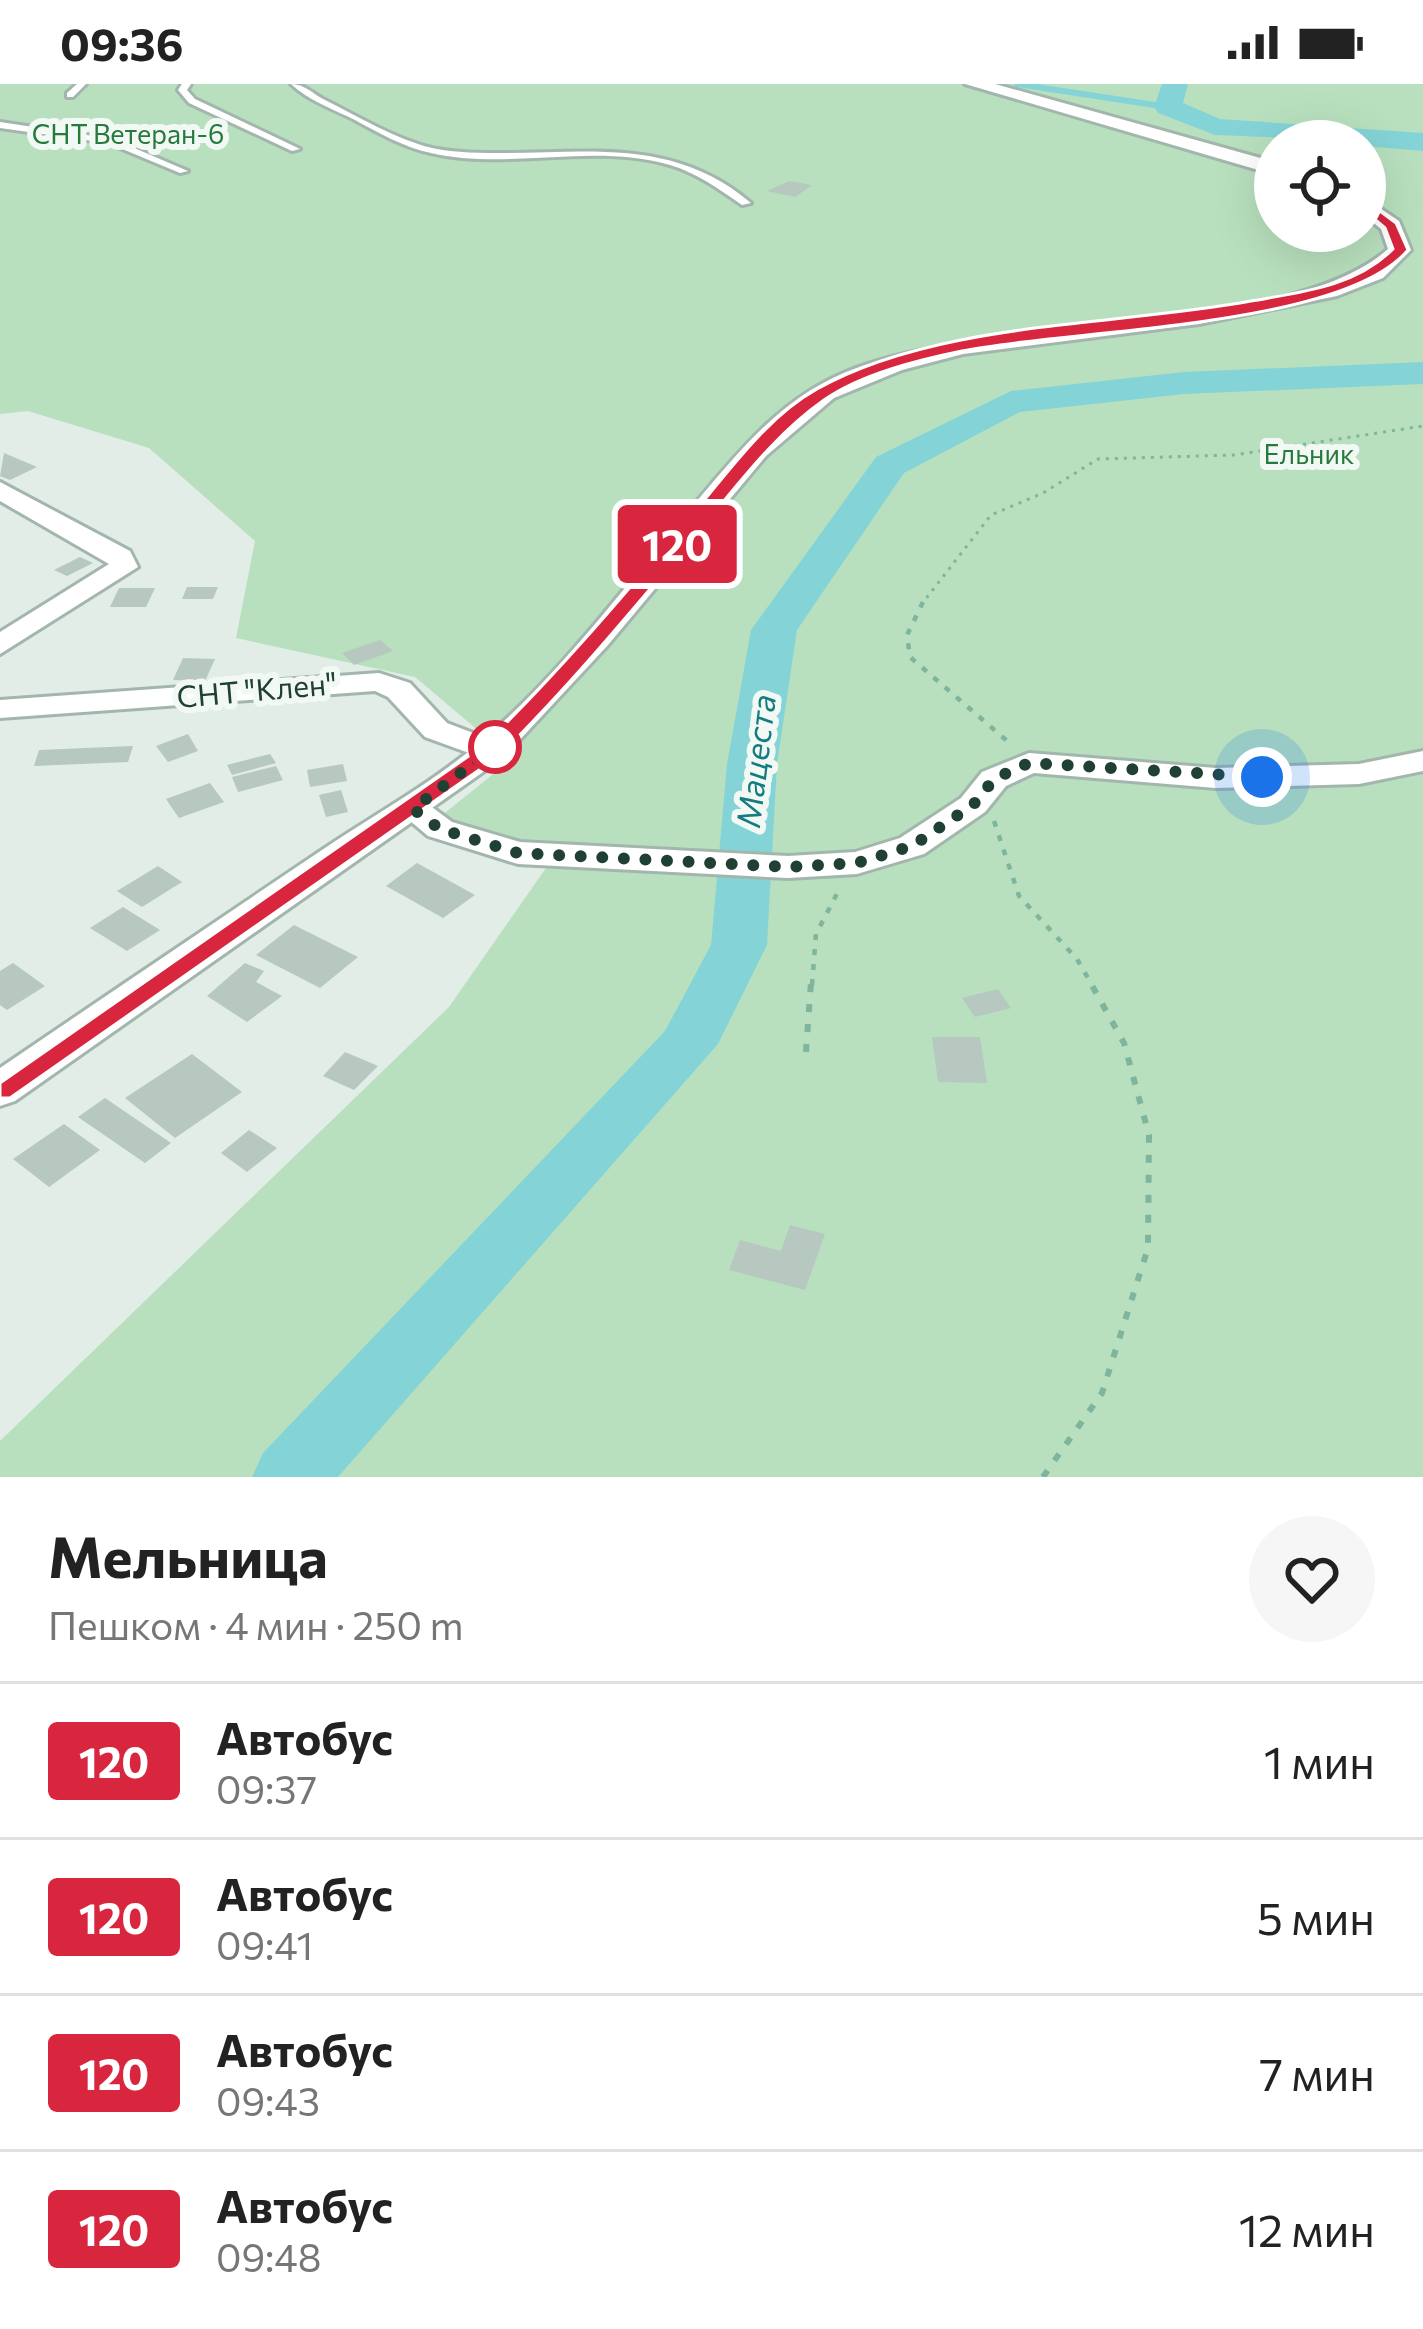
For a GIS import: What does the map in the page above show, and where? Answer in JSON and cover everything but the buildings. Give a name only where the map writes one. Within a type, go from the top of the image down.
[{"type":"street","points":[[974,84],[1254,163]]},
{"type":"street","points":[[0,1090],[491,751],[551,693],[773,431],[822,393],[891,365],[963,346],[1183,319],[1330,291],[1379,272],[1400,250],[1386,222]]},
{"type":"street","points":[[0,490],[120,557],[124,567],[0,645]]},
{"type":"street","name":"СНТ \"Клен\"","points":[[0,709],[379,682],[399,690],[436,730],[491,751]]},
{"type":"street","points":[[413,809],[440,829],[518,853],[788,867],[857,863],[912,846],[973,805],[994,779],[1029,763],[1216,778],[1359,774],[1423,761]]},
{"type":"lane","points":[[70,95],[82,84]]},
{"type":"lane","points":[[187,84],[182,90],[192,100],[295,149]]},
{"type":"lane","points":[[295,84],[418,147],[487,155],[581,149],[629,154],[701,176],[746,203]]},
{"type":"lane","points":[[0,125],[110,141],[183,171]]},
{"type":"path","points":[[1029,763],[984,716],[933,683],[910,658],[906,631],[929,592],[959,562],[968,539],[999,510],[1026,502],[1102,459],[1209,458],[1279,449],[1317,437],[1423,426]]},
{"type":"path","points":[[994,779],[994,822],[1019,896],[1077,958],[1124,1043],[1149,1136],[1148,1248],[1102,1393],[1042,1477]]},
{"type":"path","points":[[806,1052],[817,1009],[808,965],[810,940],[857,863]]},
{"type":"green space","points":[[0,84],[1423,84],[1423,1477],[0,1477],[0,1441],[449,1007],[553,858],[436,820],[512,759],[415,677],[236,638],[255,541],[149,448],[28,411],[0,414]]},
{"type":"waterway","points":[[1017,84],[1168,107]]},
{"type":"waterway","name":"Мацеста","points":[[1175,84],[1168,107],[1215,127],[1423,142]]},
{"type":"waterway","name":"Мацеста","points":[[290,1477],[688,1044],[739,945],[752,764],[774,630],[890,465],[1011,402],[1184,383],[1423,373]]},
{"type":"bus line","name":"120","points":[[0,1090],[491,751],[551,693],[773,431],[822,393],[891,365],[963,346],[1183,319],[1330,291],[1394,262],[1400,250],[1398,238],[1386,221]]},
{"type":"route","points":[[495,747],[413,809],[440,829],[518,853],[788,867],[857,863],[912,846],[973,805],[994,779],[1029,763],[1216,778],[1262,777]]},
{"type":"park label","name":"СНТ Ветеран-6","points":[[128,135]]},
{"type":"park label","name":"Ельник","points":[[1309,455]]}]
